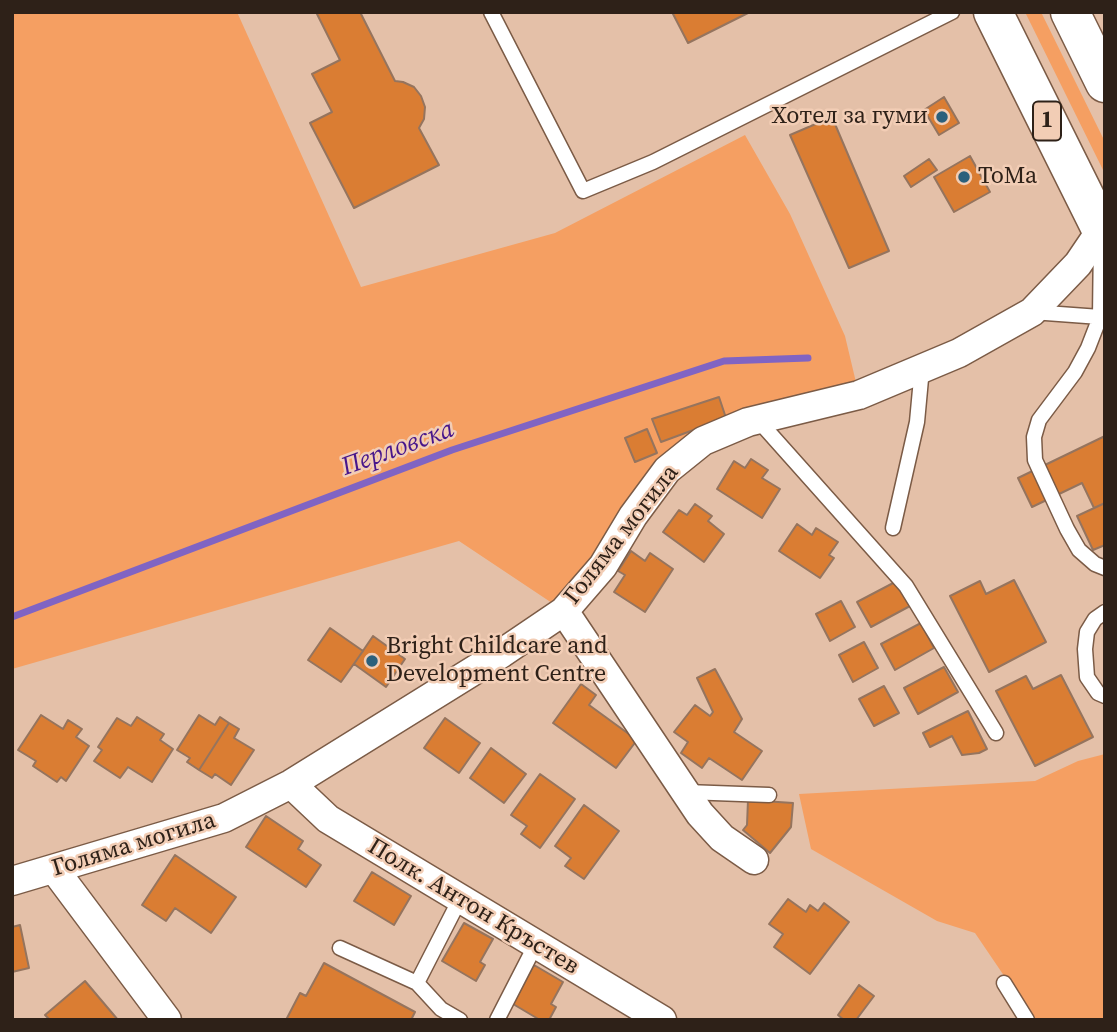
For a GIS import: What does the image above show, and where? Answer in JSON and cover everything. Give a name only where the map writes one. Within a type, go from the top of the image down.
[{"type":"highway","name":"1","points":[[993,12],[1103,233]]},
{"type":"highway","points":[[1070,12],[1105,83]]},
{"type":"street","name":"Голяма могила","points":[[12,881],[224,818],[292,784],[502,653],[564,611],[603,566],[633,516],[667,470],[703,441],[757,419],[859,395],[959,353],[1032,313],[1103,233]]},
{"type":"street","points":[[564,611],[699,814],[722,838],[754,860]]},
{"type":"street","name":"Полк. Антон Кръстев","points":[[292,784],[328,820],[662,1020]]},
{"type":"street","points":[[54,869],[167,1020]]},
{"type":"lane","points":[[491,12],[583,191],[653,162],[953,12]]},
{"type":"lane","points":[[1103,233],[1102,322],[1074,372],[1040,420],[1034,437],[1035,460],[1067,529],[1079,550],[1095,564],[1105,568]]},
{"type":"lane","points":[[1032,313],[1102,322]]},
{"type":"lane","points":[[893,528],[917,422],[922,368]]},
{"type":"lane","points":[[757,419],[906,586],[996,733]]},
{"type":"lane","points":[[1105,612],[1095,619],[1087,632],[1085,649],[1087,677],[1098,693],[1105,696]]},
{"type":"lane","points":[[684,792],[769,795]]},
{"type":"lane","points":[[417,984],[460,899]]},
{"type":"lane","points":[[497,1020],[536,944]]},
{"type":"lane","points":[[340,948],[417,984],[441,1009],[460,1020]]},
{"type":"lane","points":[[1004,983],[1027,1020]]},
{"type":"shaded area","points":[[12,12],[237,12],[361,287],[555,233],[745,135],[790,214],[845,336],[859,395],[703,441],[564,611],[459,541],[12,669]]},
{"type":"shaded area","points":[[1025,12],[1041,12],[1105,142],[1105,174]]},
{"type":"shaded area","points":[[1105,754],[1105,1020],[1034,1020],[975,933],[937,921],[811,849],[799,794],[1035,781],[1078,761]]},
{"type":"building","points":[[316,12],[360,12],[395,81],[414,87],[421,96],[425,107],[424,119],[419,128],[439,165],[354,208],[310,123],[332,112],[312,74],[340,60]]},
{"type":"building","points":[[672,12],[750,12],[688,43]]},
{"type":"building","name":"Хотел за гуми","points":[[944,97],[959,123],[939,135],[924,110]]},
{"type":"building","points":[[832,117],[889,251],[849,268],[790,135]]},
{"type":"building","points":[[970,156],[990,192],[954,212],[934,177]]},
{"type":"building","points":[[929,159],[937,170],[911,187],[904,176]]},
{"type":"building","points":[[719,397],[726,418],[661,442],[652,419]]},
{"type":"building","points":[[647,429],[657,453],[635,462],[625,438]]},
{"type":"building","points":[[1105,436],[1105,503],[1094,508],[1082,483],[1032,507],[1018,478]]},
{"type":"building","points":[[751,459],[768,470],[762,478],[780,489],[762,518],[717,489],[734,461],[745,468]]},
{"type":"building","points":[[1105,503],[1105,545],[1093,550],[1077,516]]},
{"type":"building","points":[[695,504],[712,516],[708,521],[724,534],[704,562],[663,532],[679,510],[687,515]]},
{"type":"building","points":[[797,524],[812,535],[816,528],[838,542],[829,555],[834,558],[820,578],[779,551]]},
{"type":"building","points":[[631,551],[645,561],[650,553],[673,569],[645,612],[614,592],[625,575],[618,571]]},
{"type":"building","points":[[1014,580],[1046,642],[989,672],[950,596],[980,581],[986,594]]},
{"type":"building","points":[[897,581],[910,606],[871,627],[857,602]]},
{"type":"building","points":[[841,601],[855,627],[830,641],[816,614]]},
{"type":"building","points":[[921,623],[934,648],[895,670],[881,644]]},
{"type":"building","points":[[330,628],[363,651],[341,682],[308,660]]},
{"type":"building","points":[[373,636],[405,659],[386,687],[354,664]]},
{"type":"building","points":[[864,642],[878,668],[853,682],[839,655]]},
{"type":"building","points":[[944,667],[958,692],[918,714],[904,688]]},
{"type":"building","points":[[715,669],[742,719],[734,732],[762,751],[742,780],[709,758],[702,768],[681,753],[688,742],[674,732],[695,705],[710,716],[713,712],[697,678]]},
{"type":"building","points":[[1061,675],[1093,737],[1035,766],[996,691],[1026,676],[1033,689]]},
{"type":"building","points":[[581,684],[596,695],[589,705],[637,740],[616,768],[553,723]]},
{"type":"building","points":[[884,686],[899,713],[874,726],[859,699]]},
{"type":"building","points":[[968,711],[987,749],[962,755],[952,736],[930,747],[923,733]]},
{"type":"building","points":[[41,715],[63,729],[68,720],[82,729],[76,737],[89,746],[66,781],[61,777],[57,782],[33,766],[36,761],[18,750]]},
{"type":"building","points":[[199,715],[215,725],[220,717],[229,723],[199,770],[187,762],[190,758],[177,750]]},
{"type":"building","points":[[137,717],[164,734],[160,740],[173,749],[152,782],[128,767],[120,778],[94,761],[102,750],[98,747],[117,718],[131,726]]},
{"type":"building","points":[[445,718],[480,743],[459,773],[424,748]]},
{"type":"building","points":[[229,723],[239,729],[234,738],[254,750],[231,785],[215,774],[212,778],[199,770]]},
{"type":"building","points":[[491,748],[526,774],[504,803],[470,778]]},
{"type":"building","points":[[540,774],[575,799],[540,848],[521,834],[527,826],[511,815]]},
{"type":"building","points":[[748,800],[793,803],[791,827],[770,853],[743,830],[747,825]]},
{"type":"building","points":[[584,805],[619,831],[584,879],[565,866],[571,858],[555,846]]},
{"type":"building","points":[[266,816],[303,841],[298,849],[321,865],[306,887],[246,847]]},
{"type":"building","points":[[175,855],[236,897],[211,933],[175,908],[166,921],[142,905]]},
{"type":"building","points":[[372,872],[411,896],[394,925],[354,901]]},
{"type":"building","points":[[788,899],[806,912],[810,905],[818,911],[824,903],[849,922],[810,974],[774,947],[783,934],[769,924]]},
{"type":"building","points":[[464,923],[493,939],[480,962],[485,965],[476,981],[442,961]]},
{"type":"building","points":[[20,925],[29,968],[12,972],[12,927]]},
{"type":"building","points":[[324,963],[415,1012],[411,1020],[286,1020],[300,993],[306,996]]},
{"type":"building","points":[[534,965],[563,982],[551,1004],[556,1007],[549,1020],[540,1020],[513,1004]]},
{"type":"building","points":[[85,981],[118,1020],[50,1020],[45,1015]]},
{"type":"building","points":[[859,985],[874,996],[856,1020],[844,1020],[838,1015]]},
{"type":"waterway","name":"Перловска","points":[[12,617],[452,450],[724,361],[808,358]]},
{"type":"place","name":"Хотел за гуми","points":[[942,117]]},
{"type":"place","name":"ТоМа","points":[[964,177]]},
{"type":"place","name":"Bright Childcare and Development Centre","points":[[372,661]]}]
